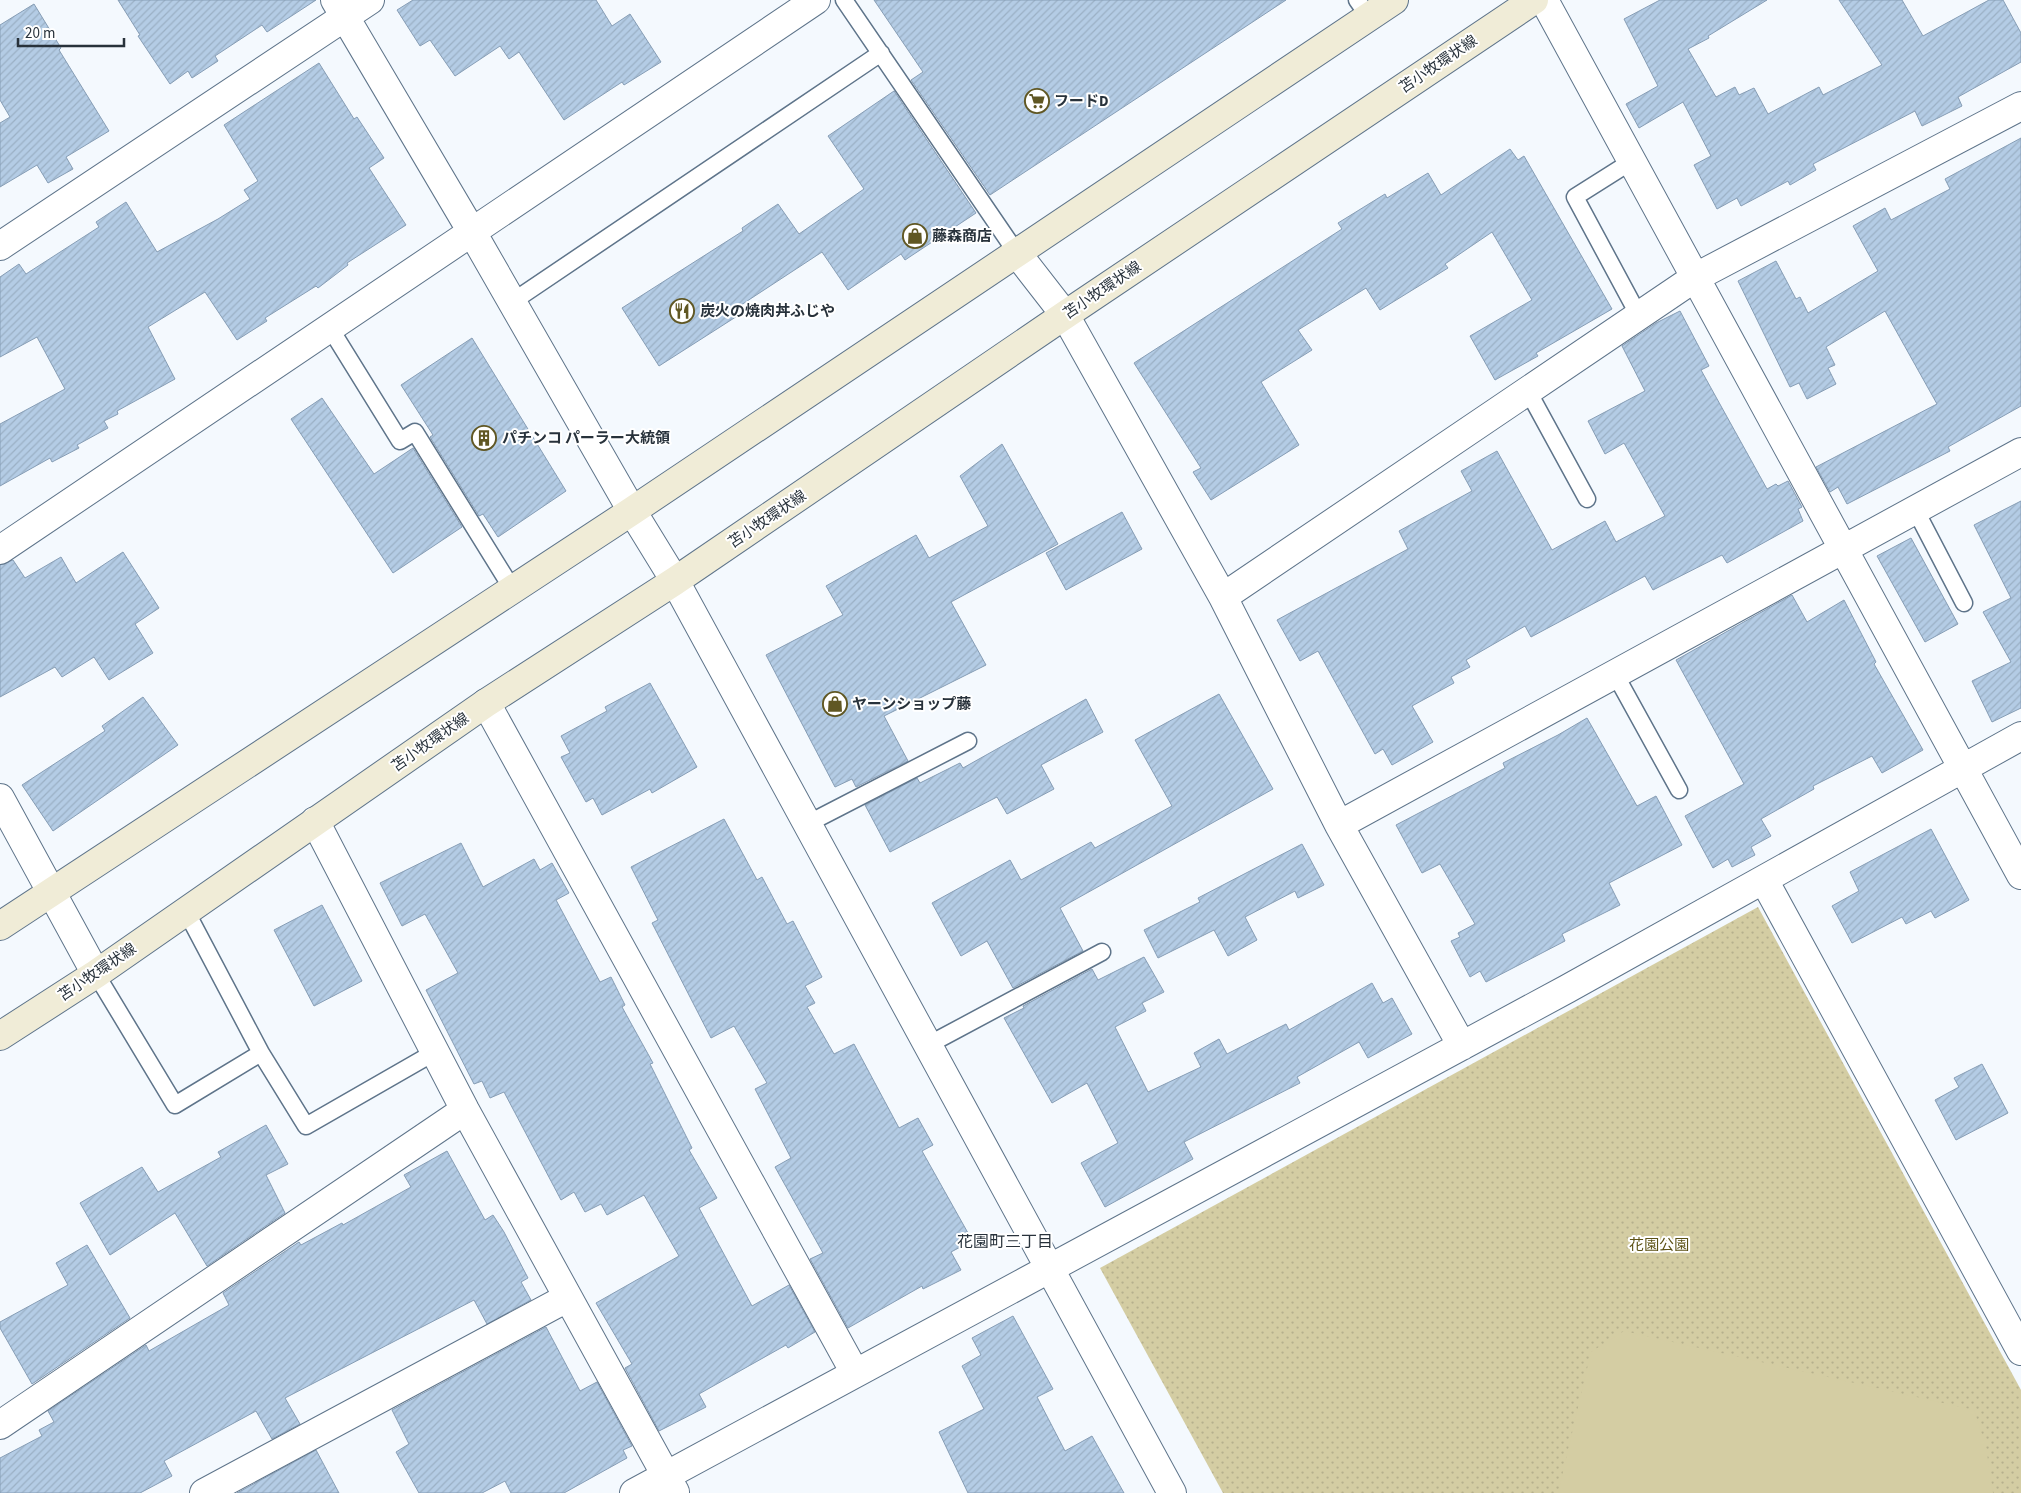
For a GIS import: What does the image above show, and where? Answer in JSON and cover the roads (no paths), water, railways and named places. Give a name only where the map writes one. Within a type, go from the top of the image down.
[{"type":"main road","points":[[0,926],[632,512],[1016,252],[1363,8],[1394,0]]},
{"type":"main road","name":"苫小牧環状線","points":[[0,1036],[96,974],[486,703],[675,581],[1065,315],[1534,0]]},
{"type":"street","points":[[0,246],[340,8],[370,0]]},
{"type":"street","points":[[0,550],[816,0]]},
{"type":"street","points":[[1544,0],[2021,875]]},
{"type":"street","points":[[340,8],[472,232],[632,512],[675,581],[1172,1493]]},
{"type":"street","points":[[1223,597],[1696,277],[2021,106]]},
{"type":"street","points":[[1016,252],[1065,315],[1223,597],[1340,825],[1462,1046]]},
{"type":"street","points":[[1340,825],[2021,452]]},
{"type":"street","points":[[486,703],[855,1374]]},
{"type":"street","points":[[634,1493],[671,1485],[855,1374],[1462,1046],[1764,880],[1963,766],[2021,736]]},
{"type":"street","points":[[0,798],[96,974]]},
{"type":"street","points":[[315,821],[465,1110],[671,1485]]},
{"type":"street","points":[[1764,880],[2021,1351]]},
{"type":"street","points":[[0,1425],[465,1110]]},
{"type":"street","points":[[204,1493],[567,1298]]},
{"type":"lane","points":[[844,0],[1016,252]]},
{"type":"lane","points":[[512,302],[881,54]]},
{"type":"lane","points":[[1632,161],[1575,197],[1639,316]]},
{"type":"lane","points":[[330,328],[400,441],[415,432],[513,590]]},
{"type":"lane","points":[[1528,391],[1587,499]]},
{"type":"lane","points":[[1915,509],[1964,603]]},
{"type":"lane","points":[[1615,674],[1679,790]]},
{"type":"lane","points":[[807,824],[968,741]]},
{"type":"lane","points":[[186,911],[261,1053],[306,1126],[435,1052]]},
{"type":"lane","points":[[928,1045],[1102,952]]},
{"type":"lane","points":[[96,974],[175,1105],[261,1053]]},
{"type":"place","name":"フードD","points":[[1037,101]]},
{"type":"place","name":"藤森商店","points":[[915,236]]},
{"type":"place","name":"炭火の焼肉丼ふじや","points":[[682,311]]},
{"type":"place","name":"パチンコ パーラー大統領","points":[[484,438]]},
{"type":"place","name":"ヤーンショップ藤","points":[[835,704]]},
{"type":"district","name":"花園町三丁目","points":[[1005,1241]]},
{"type":"park label","name":"花園公園","points":[[1659,1245]]}]
